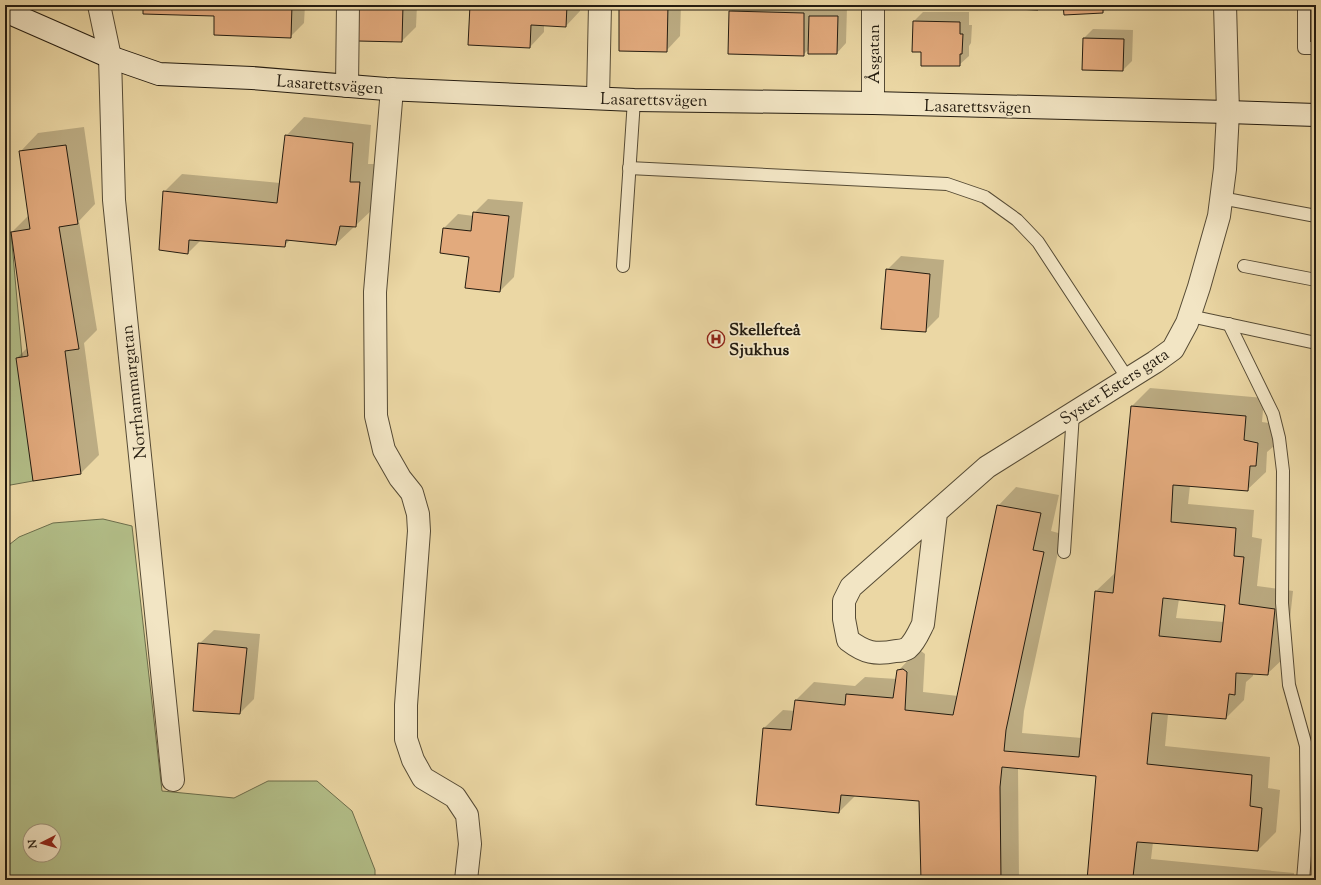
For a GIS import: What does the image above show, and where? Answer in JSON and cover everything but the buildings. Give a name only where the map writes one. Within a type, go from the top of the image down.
[{"type":"street","name":"Norrhammargatan","points":[[99,5],[110,58],[114,200],[173,780]]},
{"type":"street","points":[[347,86],[348,5]]},
{"type":"street","points":[[598,98],[600,5]]},
{"type":"street","name":"Åsgatan","points":[[873,5],[873,103]]},
{"type":"street","name":"Syster Esters gata","points":[[936,513],[922,624],[916,638],[907,649],[886,653],[868,653],[848,640],[844,619],[844,601],[851,587],[986,467],[1073,414],[1173,349],[1190,316],[1200,287],[1219,216],[1225,169],[1228,112],[1225,5]]},
{"type":"street","name":"Lasarettsvägen","points":[[5,11],[110,58],[159,74],[252,78],[392,89],[634,100],[873,103],[1316,115]]},
{"type":"street","points":[[392,89],[375,292],[376,416],[384,450],[400,478],[412,493],[418,514],[419,531],[406,705],[406,740],[413,760],[423,778],[455,797],[467,815],[470,844],[466,880]]},
{"type":"lane","points":[[1304,5],[1304,48],[1316,48]]},
{"type":"lane","points":[[623,266],[634,100]]},
{"type":"lane","points":[[629,168],[947,184],[985,197],[1016,220],[1038,242],[1128,379]]},
{"type":"lane","points":[[1221,198],[1316,216]]},
{"type":"lane","points":[[1244,266],[1316,280]]},
{"type":"lane","points":[[1190,316],[1316,343]]},
{"type":"lane","points":[[1229,324],[1273,414],[1280,438],[1282,471],[1283,618],[1289,685],[1306,746],[1307,831],[1303,880]]},
{"type":"lane","points":[[1064,552],[1073,414]]},
{"type":"green space","points":[[11,232],[33,481],[5,486],[5,233]]},
{"type":"green space","points":[[103,519],[132,526],[162,791],[234,798],[268,781],[317,781],[352,811],[375,870],[375,880],[5,880],[5,548],[19,537],[53,523]]},
{"type":"place","name":"Skellefteå Sjukhus","points":[[716,339]]}]
